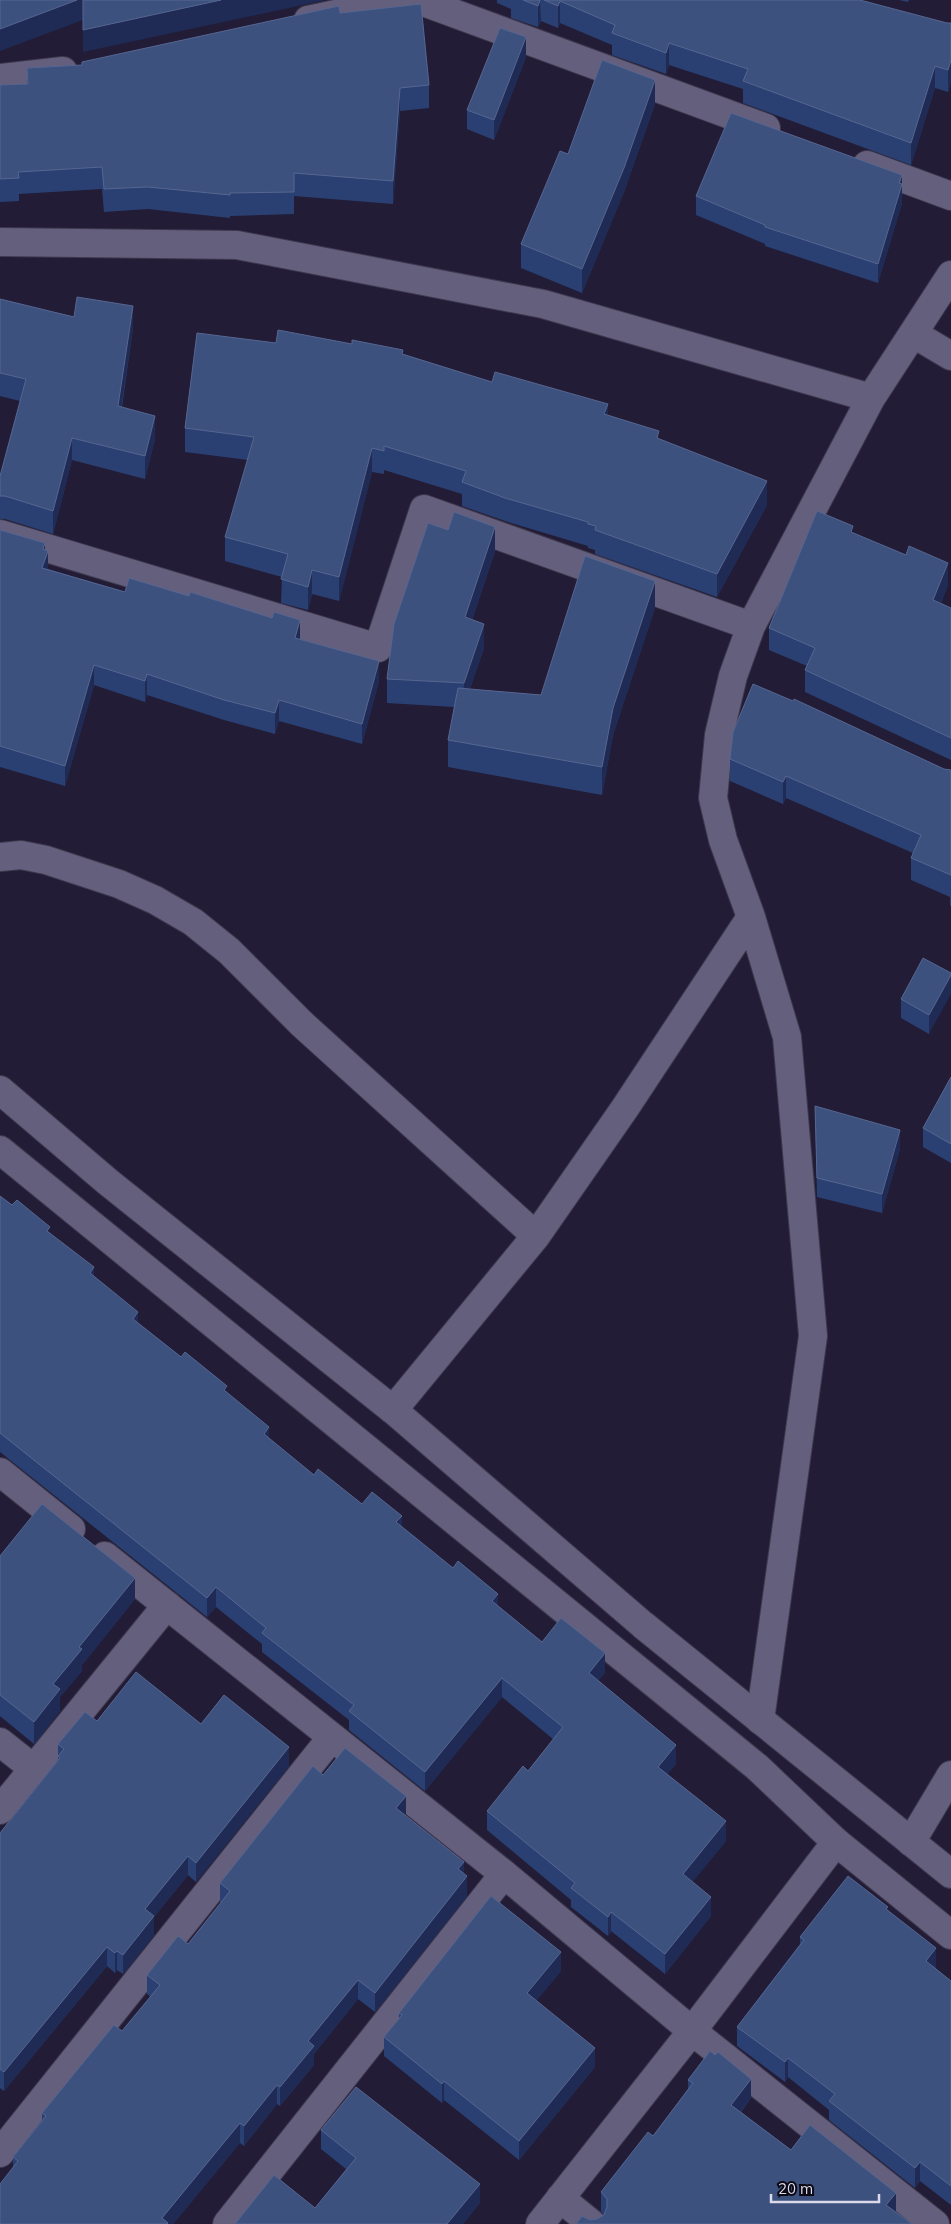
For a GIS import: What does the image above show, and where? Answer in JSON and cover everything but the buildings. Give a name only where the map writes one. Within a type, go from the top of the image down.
[{"type":"street","points":[[280,27],[400,0]]},
{"type":"street","points":[[418,0],[792,137]]},
{"type":"street","points":[[0,78],[84,68]]},
{"type":"street","points":[[848,158],[951,196]]},
{"type":"street","points":[[0,242],[237,245],[543,304],[871,398]]},
{"type":"street","points":[[760,1720],[813,1336],[787,1037],[751,918],[724,840],[713,798],[719,735],[733,676],[751,626],[871,398],[951,275]]},
{"type":"street","points":[[914,334],[951,356]]},
{"type":"street","points":[[0,534],[378,648],[424,509],[751,626]]},
{"type":"street","points":[[733,676],[759,688]]},
{"type":"street","points":[[0,857],[21,855],[46,860],[119,884],[155,900],[193,922],[229,951],[302,1024],[536,1236]]},
{"type":"street","points":[[393,1410],[536,1236],[625,1108],[751,918]]},
{"type":"street","points":[[0,1090],[108,1182],[393,1410],[643,1625],[951,1874]]},
{"type":"street","points":[[0,1150],[749,1760],[836,1842],[951,1935]]},
{"type":"street","points":[[0,1472],[504,1874],[692,2031],[935,2224]]},
{"type":"street","points":[[0,1810],[167,1605]]},
{"type":"street","points":[[0,2153],[332,1737]]},
{"type":"street","points":[[0,1742],[34,1769]]},
{"type":"street","points":[[911,1842],[951,1775]]},
{"type":"street","points":[[540,2224],[692,2031],[836,1842]]},
{"type":"street","points":[[227,2224],[504,1874]]},
{"type":"street","points":[[560,2198],[592,2224]]}]
